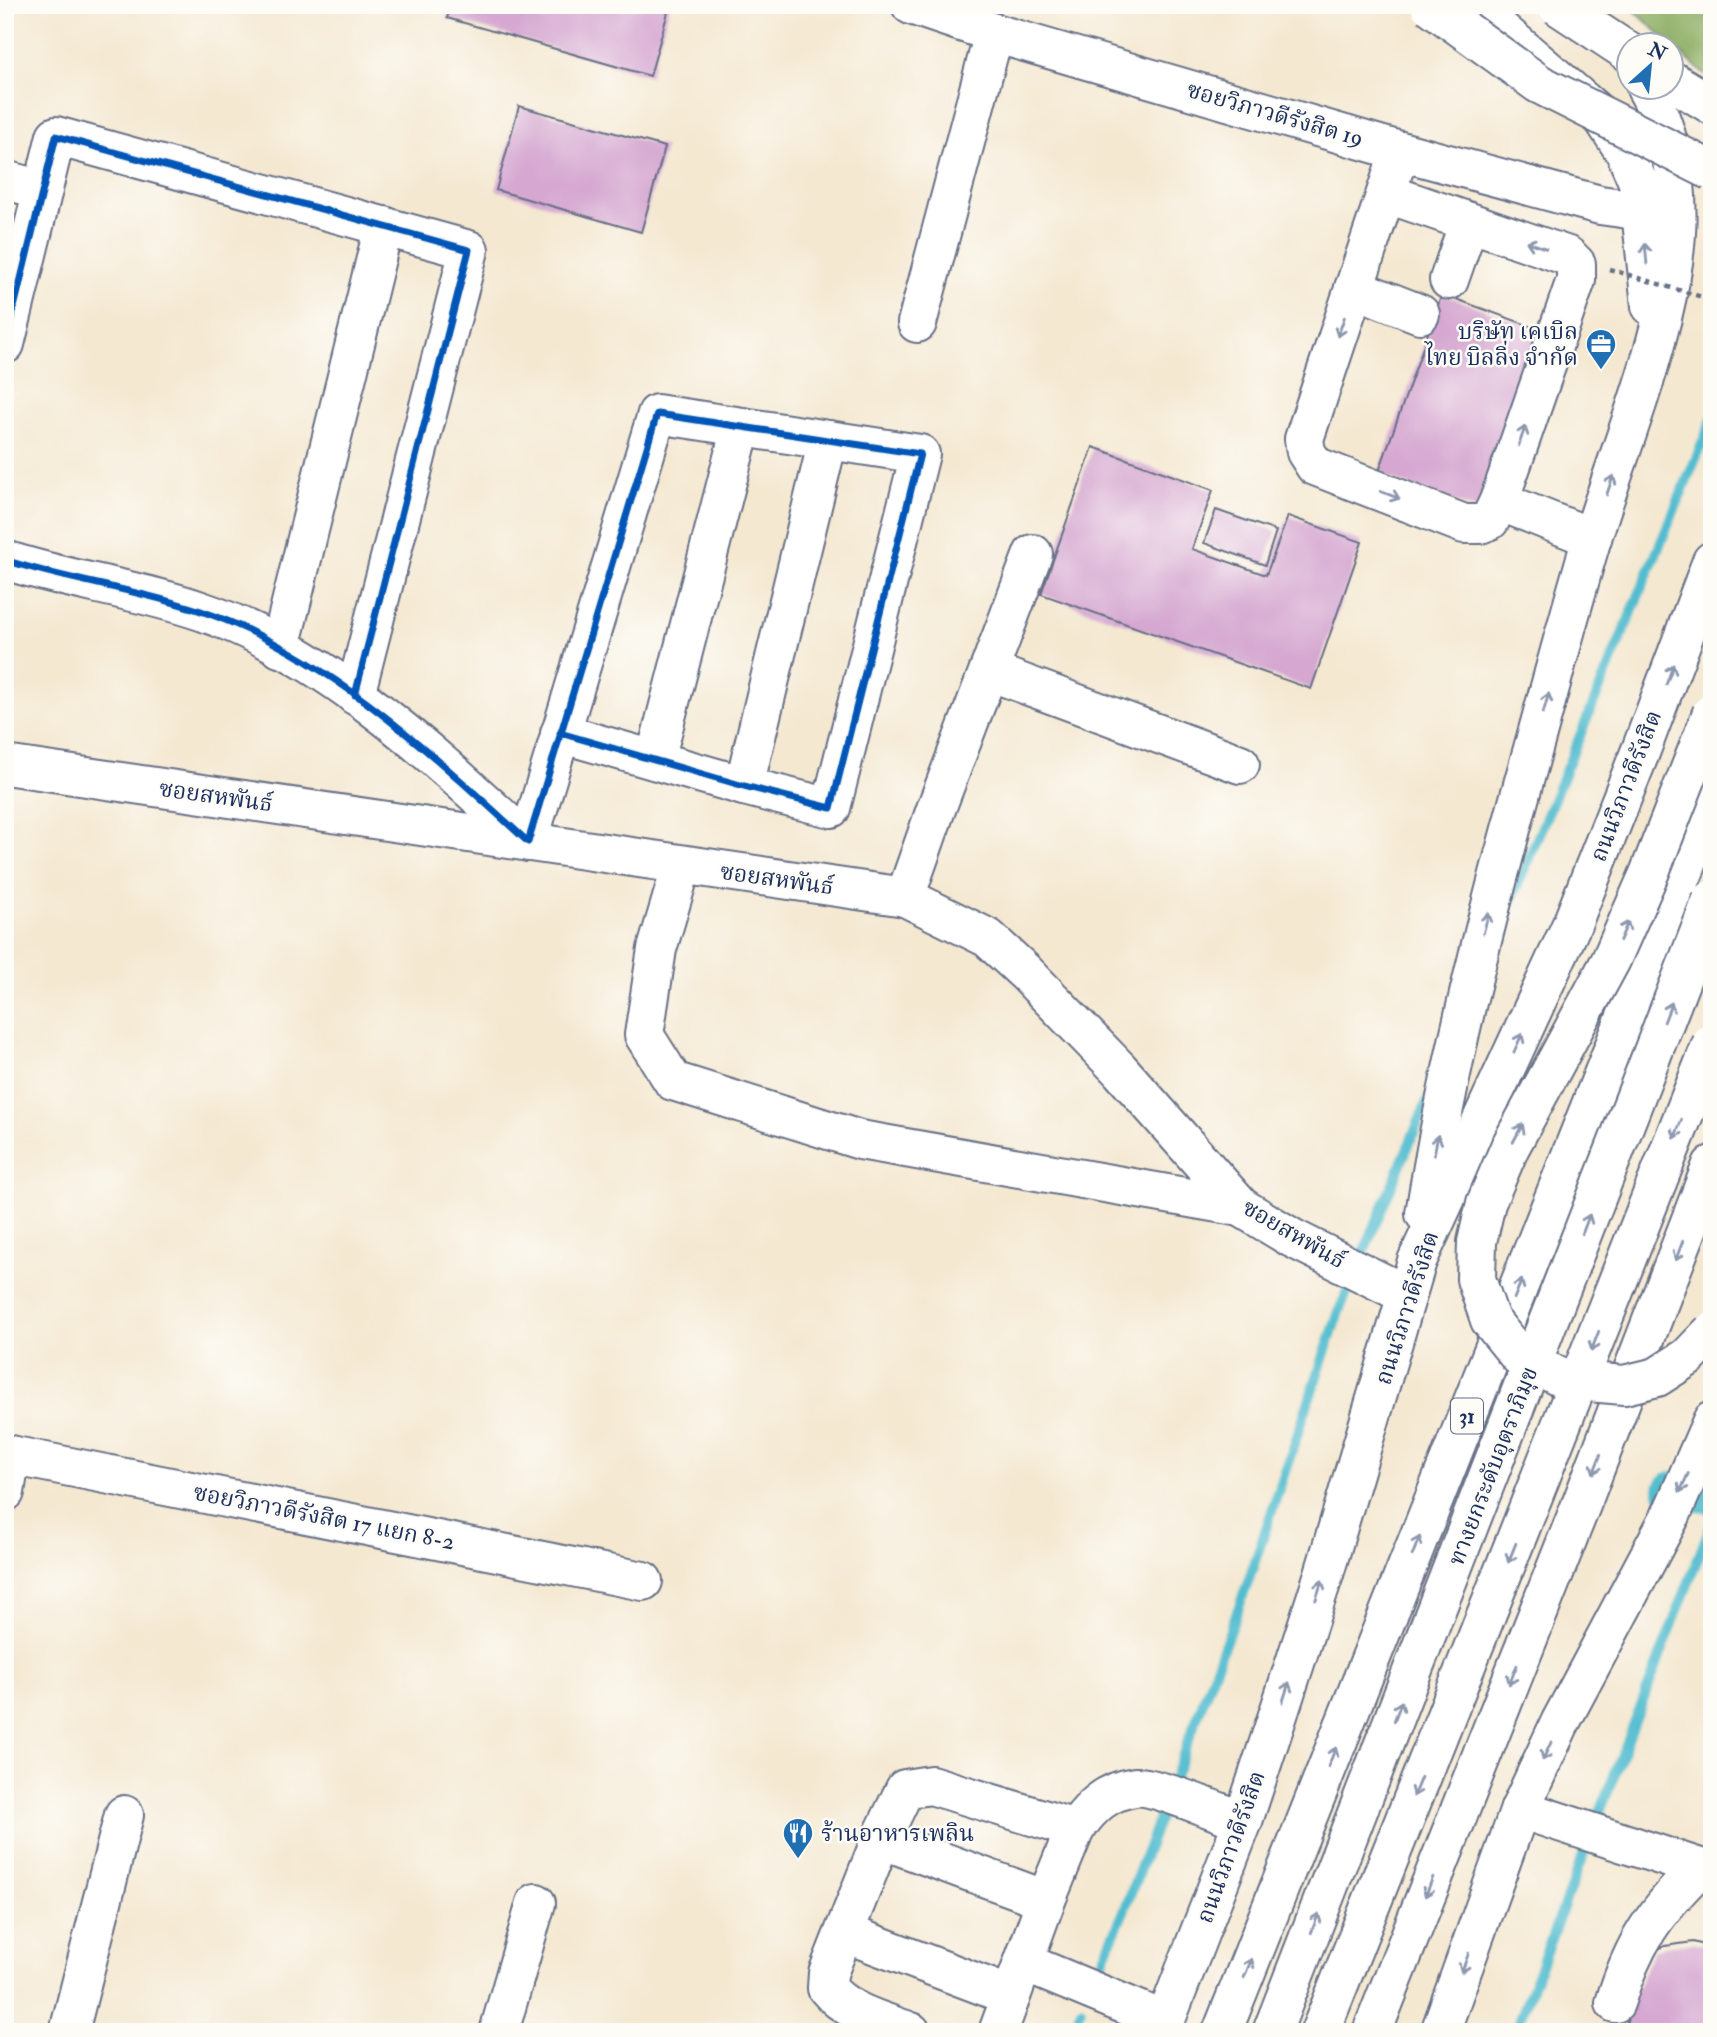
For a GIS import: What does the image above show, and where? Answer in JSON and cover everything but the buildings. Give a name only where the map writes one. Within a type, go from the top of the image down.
[{"type":"main road","name":"ซอยวิภาวดีรังสิต 19","points":[[911,5],[993,33],[1400,151],[1600,205],[1643,211]]},
{"type":"main road","points":[[1430,5],[1539,84],[1712,171]]},
{"type":"main road","points":[[1472,5],[1602,117],[1625,152],[1638,182],[1643,211],[1654,346]]},
{"type":"main road","points":[[1557,5],[1616,44]]},
{"type":"main road","points":[[1591,5],[1605,19],[1616,38]]},
{"type":"main road","points":[[917,323],[993,33]]},
{"type":"main road","points":[[1686,90],[1712,105]]},
{"type":"main road","points":[[1412,1278],[1440,1124],[1484,930],[1592,538],[1631,426],[1671,274],[1678,208],[1664,131],[1652,102]]},
{"type":"main road","points":[[5,344],[56,136],[468,250],[355,695]]},
{"type":"main road","points":[[1388,194],[1568,256],[1576,264],[1576,280],[1499,501],[1490,520],[1480,524],[1464,524],[1315,466],[1306,452],[1304,439],[1388,194],[1400,151]]},
{"type":"main road","points":[[5,180],[43,190]]},
{"type":"main road","points":[[1450,280],[1469,222]]},
{"type":"main road","points":[[280,648],[384,226]]},
{"type":"main road","points":[[1354,288],[1420,314]]},
{"type":"main road","points":[[5,560],[200,611],[251,631],[335,680],[355,695],[440,761],[527,842],[560,733],[657,414],[920,454],[831,808],[560,733]]},
{"type":"main road","points":[[655,760],[741,427]]},
{"type":"main road","points":[[744,786],[828,440]]},
{"type":"main road","points":[[1499,501],[1592,538]]},
{"type":"main road","points":[[905,897],[1033,554]]},
{"type":"main road","name":"ถนนวิภาวดีรังสิต","points":[[1163,2026],[1243,1821],[1324,1574],[1412,1278],[1572,923],[1712,561]]},
{"type":"main road","points":[[989,671],[1240,764]]},
{"type":"main road","points":[[1712,713],[1649,874],[1611,960],[1510,1147],[1486,1203],[1477,1242],[1476,1279],[1490,1320],[1519,1356],[1565,1380],[1624,1385],[1657,1377],[1688,1357],[1712,1332]]},
{"type":"main road","name":"ซอยสหพันธ์","points":[[5,765],[905,897],[988,938],[1026,973],[1119,1069],[1241,1207],[1292,1238],[1357,1270],[1412,1278]]},
{"type":"main road","name":"31","points":[[1222,2032],[1712,801]]},
{"type":"main road","points":[[682,865],[657,949],[644,1035],[673,1081],[860,1140],[1241,1207]]},
{"type":"main road","name":"ทางยกระดับอุตราภิมุข","points":[[1272,2032],[1712,900]]},
{"type":"main road","name":"ทางยกระดับอุตราภิมุข","points":[[1320,2032],[1712,1043]]},
{"type":"main road","points":[[1372,2032],[1581,1505],[1712,1165]]},
{"type":"main road","points":[[1440,2032],[1520,1808],[1560,1723],[1671,1513],[1709,1434]]},
{"type":"main road","points":[[5,1492],[8,1454]]},
{"type":"main road","name":"ซอยวิภาวดีรังสิต 17 แยก 8-2","points":[[8,1454],[643,1581]]},
{"type":"main road","points":[[911,2032],[857,2012],[835,1998],[827,1988],[828,1973],[881,1839],[905,1789],[931,1785],[1075,1829]]},
{"type":"main road","points":[[998,2032],[1075,1829],[1091,1808],[1112,1793],[1138,1786],[1243,1821]]},
{"type":"main road","points":[[1520,1808],[1705,1870]]},
{"type":"main road","points":[[69,2032],[124,1815]]},
{"type":"main road","points":[[881,1839],[1046,1900]]},
{"type":"main road","points":[[1615,2003],[1626,1968],[1642,1935],[1666,1900],[1705,1870]]},
{"type":"main road","points":[[499,2032],[536,1903]]},
{"type":"main road","points":[[845,1933],[1018,1980],[1163,2026]]},
{"type":"path","points":[[1609,269],[1712,300]]},
{"type":"green space","points":[[1628,5],[1712,5],[1712,80],[1686,58],[1686,32],[1658,32]]},
{"type":"waterway","points":[[1508,908],[1712,420]]},
{"type":"waterway","points":[[1102,1962],[1124,1911],[1247,1585],[1339,1311],[1429,1097]]},
{"type":"waterway","points":[[1673,1490],[1712,1495]]},
{"type":"waterway","points":[[1515,2032],[1712,1522]]},
{"type":"waterway","points":[[1071,2032],[1081,2010]]},
{"type":"cycle path","points":[[5,344],[56,136],[469,250],[355,695]]},
{"type":"cycle path","points":[[5,560],[201,611],[247,629],[291,652],[334,679],[415,741],[528,842],[657,414],[920,454],[831,808],[744,786],[560,733]]},
{"type":"place","name":"บริษัท เคเบิล ไทย บิลลิ่ง จำกัด","points":[[1601,371]]},
{"type":"place","name":"ร้านอาหารเพลิน","points":[[798,1860]]}]
